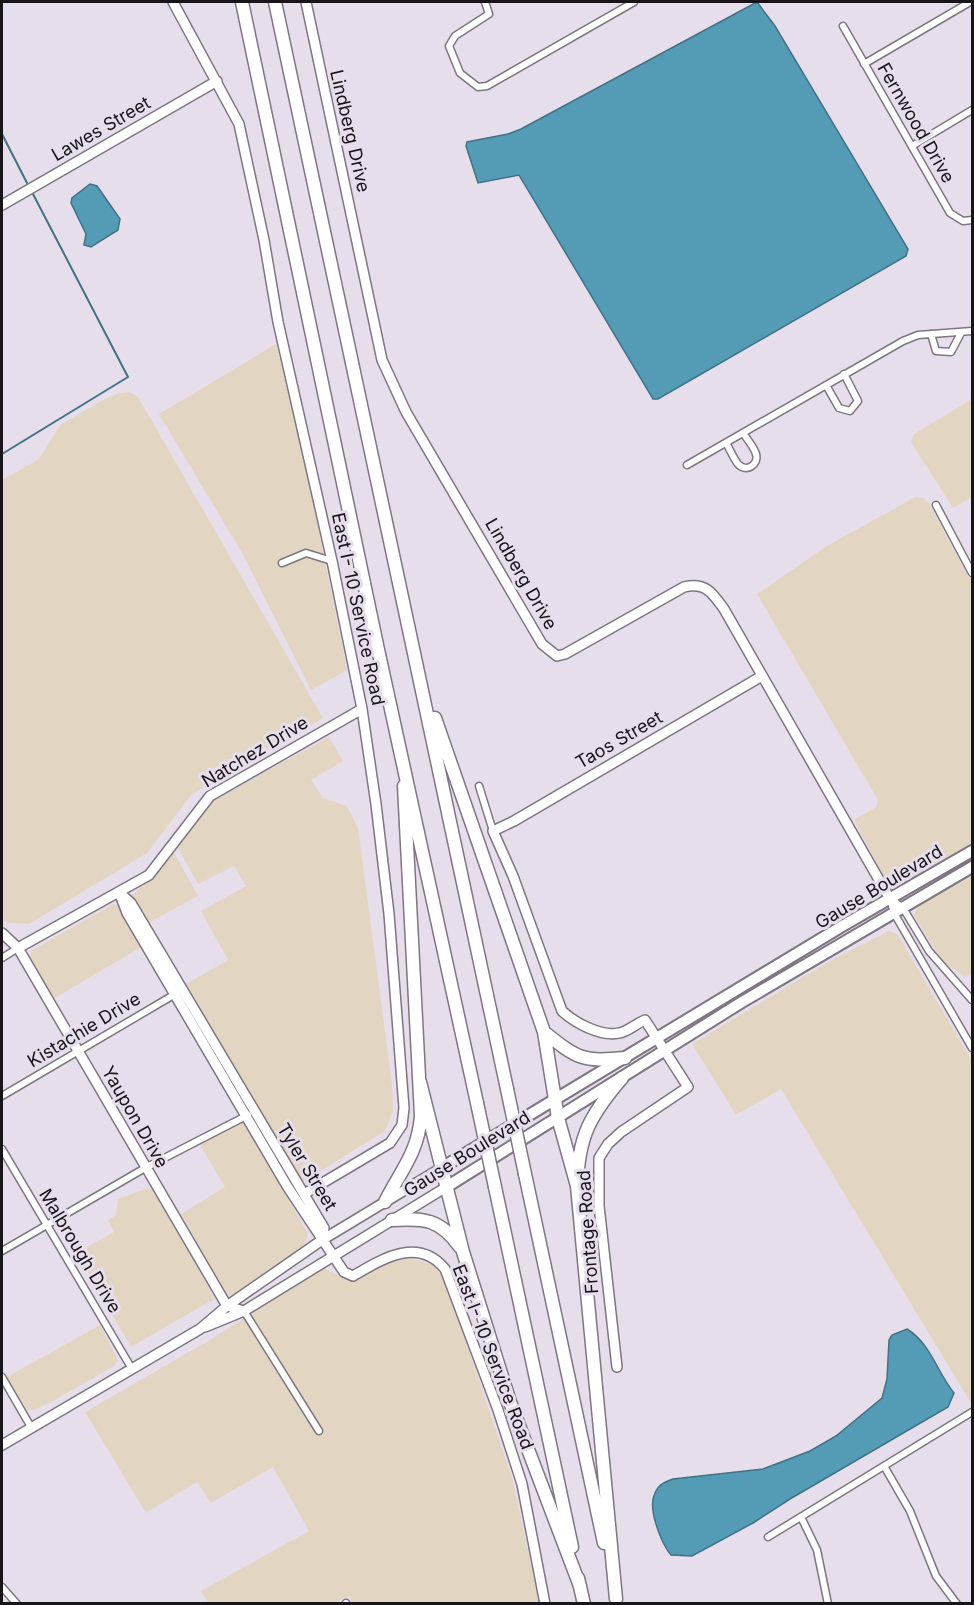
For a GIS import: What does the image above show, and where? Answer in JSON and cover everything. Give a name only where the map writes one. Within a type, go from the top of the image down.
[{"type":"highway","points":[[242,2],[584,1604]]},
{"type":"highway","points":[[274,2],[616,1601]]},
{"type":"highway","points":[[418,671],[544,1032],[558,1118],[577,1186]]},
{"type":"highway","points":[[385,1202],[407,1167],[419,1138],[420,1082],[402,755]]},
{"type":"highway","points":[[544,1032],[565,1049],[590,1061],[625,1058]]},
{"type":"highway","points":[[616,1601],[577,1186],[578,1159],[585,1129],[598,1106],[622,1078]]},
{"type":"highway","points":[[420,1082],[464,1252],[510,1402],[580,1586]]},
{"type":"highway","points":[[392,1220],[419,1218],[439,1224],[464,1252]]},
{"type":"main road","name":"Gause Boulevard","points":[[443,1167],[972,851]]},
{"type":"main road","name":"Gause Boulevard","points":[[448,1186],[747,999],[972,867]]},
{"type":"street","name":"East I- 10 Service Road","points":[[173,2],[239,124],[245,147],[278,322],[332,561],[362,709],[386,892],[404,1108],[402,1125],[390,1143],[304,1194]]},
{"type":"street","name":"Lindberg Drive","points":[[306,2],[382,360],[406,411],[542,644],[557,656],[566,654],[667,596],[695,584],[705,586],[712,592],[762,676],[890,899]]},
{"type":"street","points":[[485,2],[489,14],[455,36],[449,46],[460,73],[478,87],[487,86],[634,2]]},
{"type":"street","points":[[864,64],[970,2]]},
{"type":"street","name":"Fernwood Drive","points":[[843,26],[950,213],[963,221],[972,220]]},
{"type":"street","name":"Lawes Street","points":[[2,205],[217,81]]},
{"type":"street","points":[[912,146],[972,110]]},
{"type":"street","points":[[687,465],[903,341],[918,335],[972,331]]},
{"type":"street","points":[[931,334],[936,351],[945,354],[951,352],[961,333]]},
{"type":"street","points":[[826,385],[840,408],[850,411],[858,401],[844,374]]},
{"type":"street","points":[[726,443],[739,466],[746,468],[753,466],[756,462],[756,454],[743,433]]},
{"type":"street","points":[[936,505],[972,573]]},
{"type":"street","points":[[282,563],[306,553],[332,561]]},
{"type":"street","name":"Taos Street","points":[[493,831],[514,822],[762,676]]},
{"type":"street","name":"Natchez Drive","points":[[2,958],[149,874],[210,796],[362,709]]},
{"type":"street","points":[[479,786],[493,831]]},
{"type":"street","name":"Frontage Road","points":[[493,831],[513,876],[562,1011],[573,1022],[620,1034],[645,1020],[667,1050],[688,1087],[621,1132],[608,1144],[599,1158],[599,1206],[617,1367]]},
{"type":"street","name":"Tyler Street","points":[[118,892],[131,903],[179,992],[322,1240]]},
{"type":"street","points":[[890,899],[929,951],[972,1000]]},
{"type":"street","points":[[890,899],[972,1048]]},
{"type":"street","name":"Yaupon Drive","points":[[2,933],[18,948],[227,1306]]},
{"type":"street","points":[[740,989],[747,999]]},
{"type":"street","name":"Kistachie Drive","points":[[2,1096],[179,992]]},
{"type":"street","points":[[2,1251],[145,1167],[250,1113]]},
{"type":"street","name":"Tyler Street","points":[[250,1113],[324,1228],[322,1240]]},
{"type":"street","name":"Malbrough Drive","points":[[2,1149],[132,1369]]},
{"type":"street","name":"Gause Boulevard","points":[[200,1329],[227,1306],[322,1240],[443,1167]]},
{"type":"street","name":"Gause Boulevard","points":[[2,1445],[200,1329],[244,1311],[448,1186]]},
{"type":"street","name":"East I- 10 Service Road","points":[[322,1240],[344,1272],[353,1276],[390,1255],[410,1251],[423,1252],[434,1258],[445,1269],[498,1410],[522,1484],[545,1604]]},
{"type":"street","points":[[227,1306],[244,1311],[319,1431]]},
{"type":"street","points":[[2,1377],[31,1427]]},
{"type":"street","points":[[768,1537],[972,1412]]},
{"type":"street","points":[[884,1466],[910,1511],[936,1576],[957,1604]]},
{"type":"street","points":[[801,1517],[817,1550],[828,1604]]},
{"type":"street","points":[[2,1587],[17,1604]]},
{"type":"shaded area","points":[[276,344],[304,458],[347,670],[311,690],[242,553],[159,414]]},
{"type":"shaded area","points":[[130,392],[138,397],[323,718],[192,794],[147,853],[29,924],[9,923],[2,919],[2,480],[39,459],[60,425],[103,400],[120,393]]},
{"type":"shaded area","points":[[972,399],[972,497],[953,508],[911,442],[914,434]]},
{"type":"shaded area","points":[[915,497],[924,498],[928,502],[972,583],[972,846],[896,889],[889,886],[854,820],[876,807],[878,800],[757,594],[827,546]]},
{"type":"shaded area","points":[[329,737],[343,761],[311,780],[323,798],[347,806],[358,828],[392,1084],[393,1111],[385,1131],[301,1183],[283,1155],[280,1142],[186,984],[228,960],[201,911],[246,886],[234,866],[198,884],[177,846],[209,803]]},
{"type":"shaded area","points":[[173,851],[198,896],[148,923],[132,895],[151,879]]},
{"type":"shaded area","points":[[972,873],[972,973],[966,977],[943,962],[914,916],[918,904]]},
{"type":"shaded area","points":[[113,904],[119,906],[143,946],[53,999],[30,960],[31,951]]},
{"type":"shaded area","points":[[889,931],[898,935],[972,1061],[971,1403],[781,1089],[736,1115],[692,1044],[828,962]]},
{"type":"shaded area","points":[[244,1120],[308,1234],[304,1245],[235,1298],[226,1293],[181,1214],[225,1187],[200,1145]]},
{"type":"shaded area","points":[[148,1188],[152,1190],[193,1258],[214,1299],[131,1347],[76,1253],[114,1232],[108,1220],[116,1215],[118,1199]]},
{"type":"shaded area","points":[[408,1257],[434,1265],[445,1280],[513,1481],[539,1603],[354,1604],[349,1596],[334,1603],[208,1603],[201,1591],[309,1531],[273,1467],[211,1503],[197,1482],[146,1513],[85,1412],[215,1337],[317,1271],[325,1269],[349,1281],[383,1264]]},
{"type":"shaded area","points":[[100,1325],[118,1360],[114,1366],[55,1400],[34,1410],[27,1410],[7,1377]]},
{"type":"water","points":[[757,2],[775,26],[908,249],[906,256],[658,399],[653,399],[519,175],[478,183],[466,146],[467,142],[508,134],[521,129]]},
{"type":"water","points":[[90,184],[97,186],[120,219],[118,230],[91,247],[84,245],[86,234],[71,203],[72,198]]},
{"type":"water","points":[[907,1329],[928,1350],[954,1393],[948,1407],[753,1523],[692,1556],[671,1555],[659,1534],[654,1516],[653,1499],[660,1485],[673,1479],[763,1469],[810,1451],[836,1436],[882,1398],[887,1379],[889,1340],[892,1335]]},
{"type":"waterway","points":[[2,134],[27,183]]},
{"type":"waterway","points":[[2,454],[128,377],[33,194]]}]
